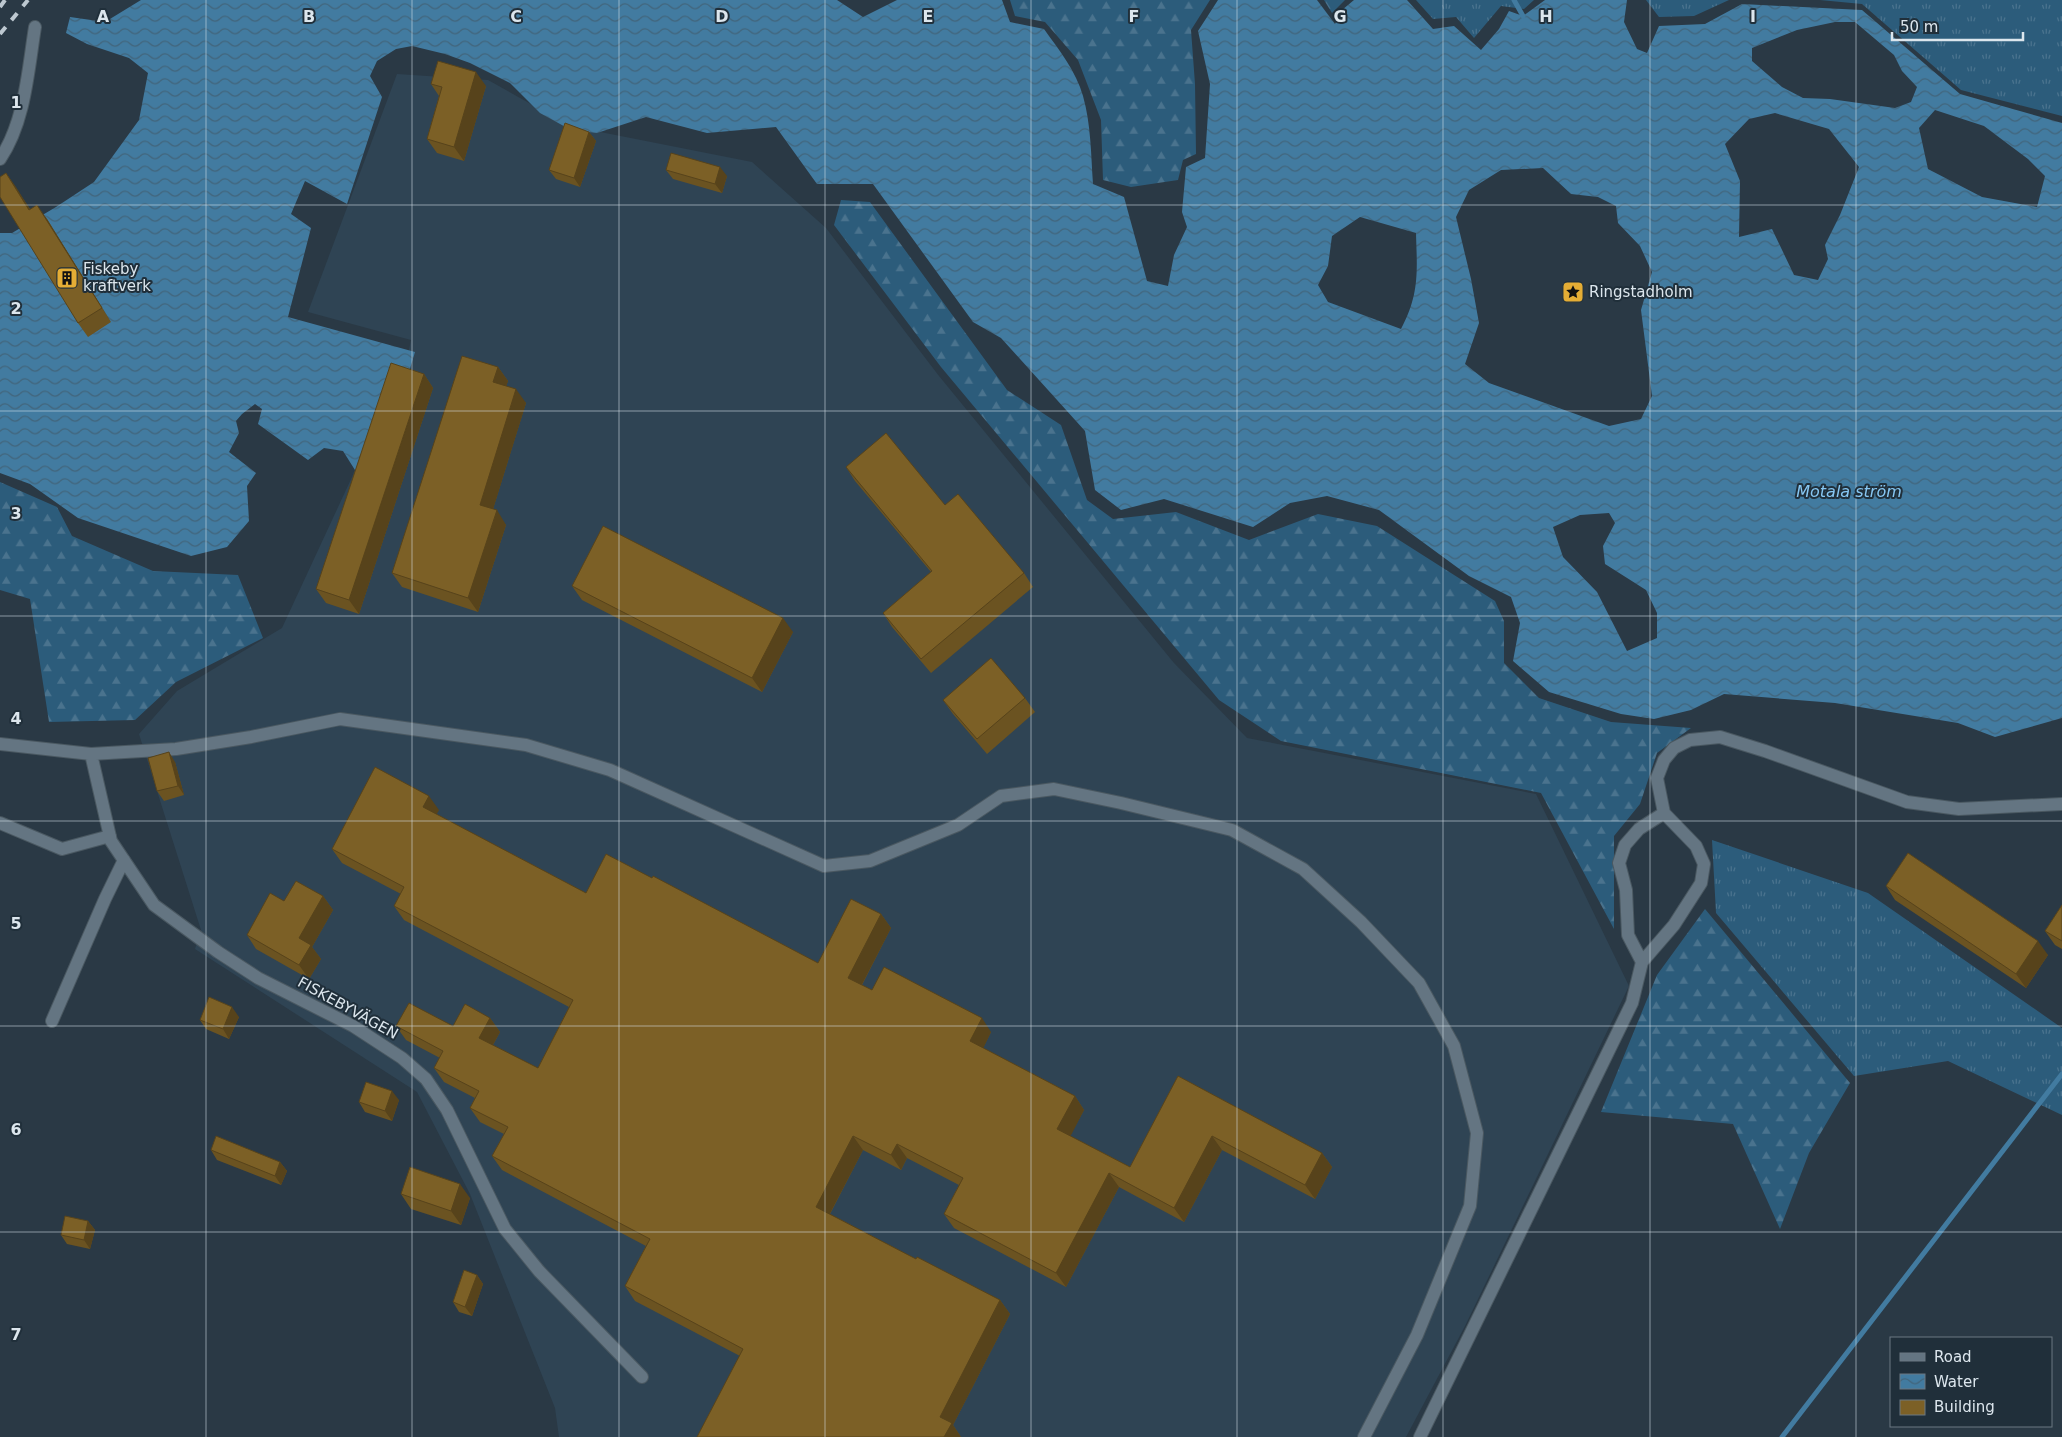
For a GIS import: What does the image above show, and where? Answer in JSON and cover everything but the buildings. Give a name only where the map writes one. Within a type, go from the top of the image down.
[{"type":"street","points":[[0,159],[8,148],[14,131],[25,88],[35,27]]},
{"type":"street","points":[[0,744],[91,754],[176,749],[251,737],[340,719],[526,745],[610,770],[824,866],[870,861],[958,825],[1001,796],[1054,789],[1232,830],[1303,869],[1361,922],[1419,983],[1454,1046],[1478,1133],[1470,1206],[1417,1335],[1364,1437]]},
{"type":"street","points":[[1420,1437],[1632,1004],[1642,962],[1674,925],[1701,883],[1704,864],[1696,846],[1664,813],[1657,778],[1664,760],[1674,748],[1690,740],[1720,737],[1765,751],[1907,802],[1959,809],[2062,804]]},
{"type":"street","name":"FISKEBYVÄGEN","points":[[91,754],[110,836],[154,905],[258,978],[353,1026],[402,1058],[426,1079],[447,1110],[505,1229],[539,1272],[642,1377]]},
{"type":"street","points":[[1642,962],[1628,935],[1626,890],[1619,863],[1625,845],[1639,829],[1664,813]]},
{"type":"street","points":[[0,822],[62,849],[110,836]]},
{"type":"street","points":[[52,1021],[124,860]]},
{"type":"shaded area","points":[[397,74],[488,80],[570,126],[752,162],[826,228],[939,376],[1174,663],[1247,738],[1536,794],[1629,986],[1465,1326],[1406,1437],[559,1437],[555,1408],[470,1194],[417,1092],[195,949],[201,930],[139,734],[177,691],[282,628],[352,477],[389,381],[403,380],[411,340],[308,312]]},
{"type":"green space","points":[[1010,0],[1210,0],[1191,30],[1195,84],[1196,154],[1183,160],[1178,180],[1131,187],[1103,180],[1101,120],[1078,60],[1045,22],[1015,16]]},
{"type":"green space","points":[[1324,0],[1345,0],[1332,13]]},
{"type":"green space","points":[[1416,0],[1534,0],[1524,9],[1501,6],[1474,38],[1456,17],[1433,19]]},
{"type":"green space","points":[[1646,0],[1729,0],[1694,16],[1659,17]]},
{"type":"green space","points":[[1820,0],[2062,0],[2062,116],[1961,90],[1862,4]]},
{"type":"green space","points":[[841,200],[870,202],[1007,390],[1061,425],[1087,500],[1113,519],[1176,512],[1249,540],[1318,514],[1377,526],[1495,601],[1504,621],[1504,663],[1539,698],[1611,722],[1691,728],[1657,753],[1640,804],[1614,836],[1614,929],[1541,793],[1281,741],[1219,700],[941,367],[834,225]]},
{"type":"green space","points":[[0,482],[57,507],[72,536],[153,571],[238,575],[263,638],[176,682],[135,720],[49,722],[30,599],[0,590]]},
{"type":"green space","points":[[1712,840],[1868,893],[2062,1028],[2062,1115],[1948,1061],[1854,1076],[1716,913]]},
{"type":"green space","points":[[1705,909],[1850,1083],[1809,1153],[1780,1229],[1733,1124],[1601,1112],[1657,975]]},
{"type":"water","name":"Motala ström","points":[[141,0],[837,0],[863,17],[897,0],[1002,0],[1010,22],[1044,29],[1072,69],[1083,96],[1088,117],[1093,184],[1124,197],[1147,281],[1168,286],[1174,255],[1187,227],[1182,212],[1186,167],[1205,158],[1210,84],[1198,31],[1218,0],[1317,0],[1335,24],[1342,10],[1354,0],[1407,0],[1433,29],[1454,26],[1481,50],[1499,29],[1509,11],[1523,16],[1545,0],[1627,0],[1624,22],[1637,49],[1647,53],[1659,26],[1705,24],[1742,4],[1862,10],[1960,94],[2062,123],[2062,718],[1995,737],[1958,723],[1835,703],[1724,694],[1691,710],[1654,719],[1621,714],[1549,692],[1513,661],[1520,623],[1511,597],[1469,576],[1379,510],[1327,496],[1290,503],[1253,527],[1164,499],[1121,510],[1095,490],[1085,431],[1001,338],[973,322],[873,184],[817,184],[776,127],[707,133],[646,117],[597,133],[571,130],[540,113],[510,83],[470,63],[445,54],[412,46],[396,49],[377,61],[370,76],[382,97],[347,204],[305,181],[291,214],[311,228],[288,317],[415,352],[406,382],[360,478],[343,451],[324,448],[308,460],[258,424],[262,409],[255,404],[236,421],[239,433],[229,452],[256,473],[247,486],[249,521],[227,547],[191,556],[78,518],[30,484],[0,473],[0,233],[12,233],[94,182],[139,120],[148,73],[129,58],[87,44],[66,33],[70,17],[105,22]],"holes":[[[1835,22],[1855,22],[1894,55],[1902,71],[1917,87],[1911,102],[1895,108],[1830,99],[1803,98],[1782,87],[1752,61],[1752,48],[1797,30]],[[1935,110],[1984,126],[2028,159],[2045,176],[2037,207],[1982,197],[1928,169],[1919,128]],[[1775,113],[1829,129],[1859,167],[1840,215],[1825,245],[1828,259],[1818,280],[1794,275],[1772,229],[1739,237],[1740,181],[1725,144],[1749,119]],[[1543,168],[1571,194],[1598,197],[1616,206],[1618,223],[1640,246],[1652,272],[1641,310],[1652,396],[1641,419],[1609,426],[1489,383],[1465,364],[1479,323],[1471,279],[1456,217],[1469,190],[1501,170]],[[1360,217],[1416,233],[1416,282],[1411,304],[1401,329],[1328,302],[1318,285],[1328,266],[1332,236]],[[1609,513],[1615,523],[1603,546],[1605,564],[1646,590],[1657,613],[1657,638],[1627,651],[1597,592],[1563,557],[1553,527],[1580,515]]]},
{"type":"waterway","points":[[1514,0],[1523,16]]},
{"type":"waterway","points":[[1782,1437],[2062,1074]]},
{"type":"railway","points":[[0,7],[5,0]]},
{"type":"railway","points":[[0,34],[28,0]]},
{"type":"place","name":"Fiskeby kraftverk","points":[[67,278]]},
{"type":"place","name":"Ringstadholm","points":[[1573,292]]}]
